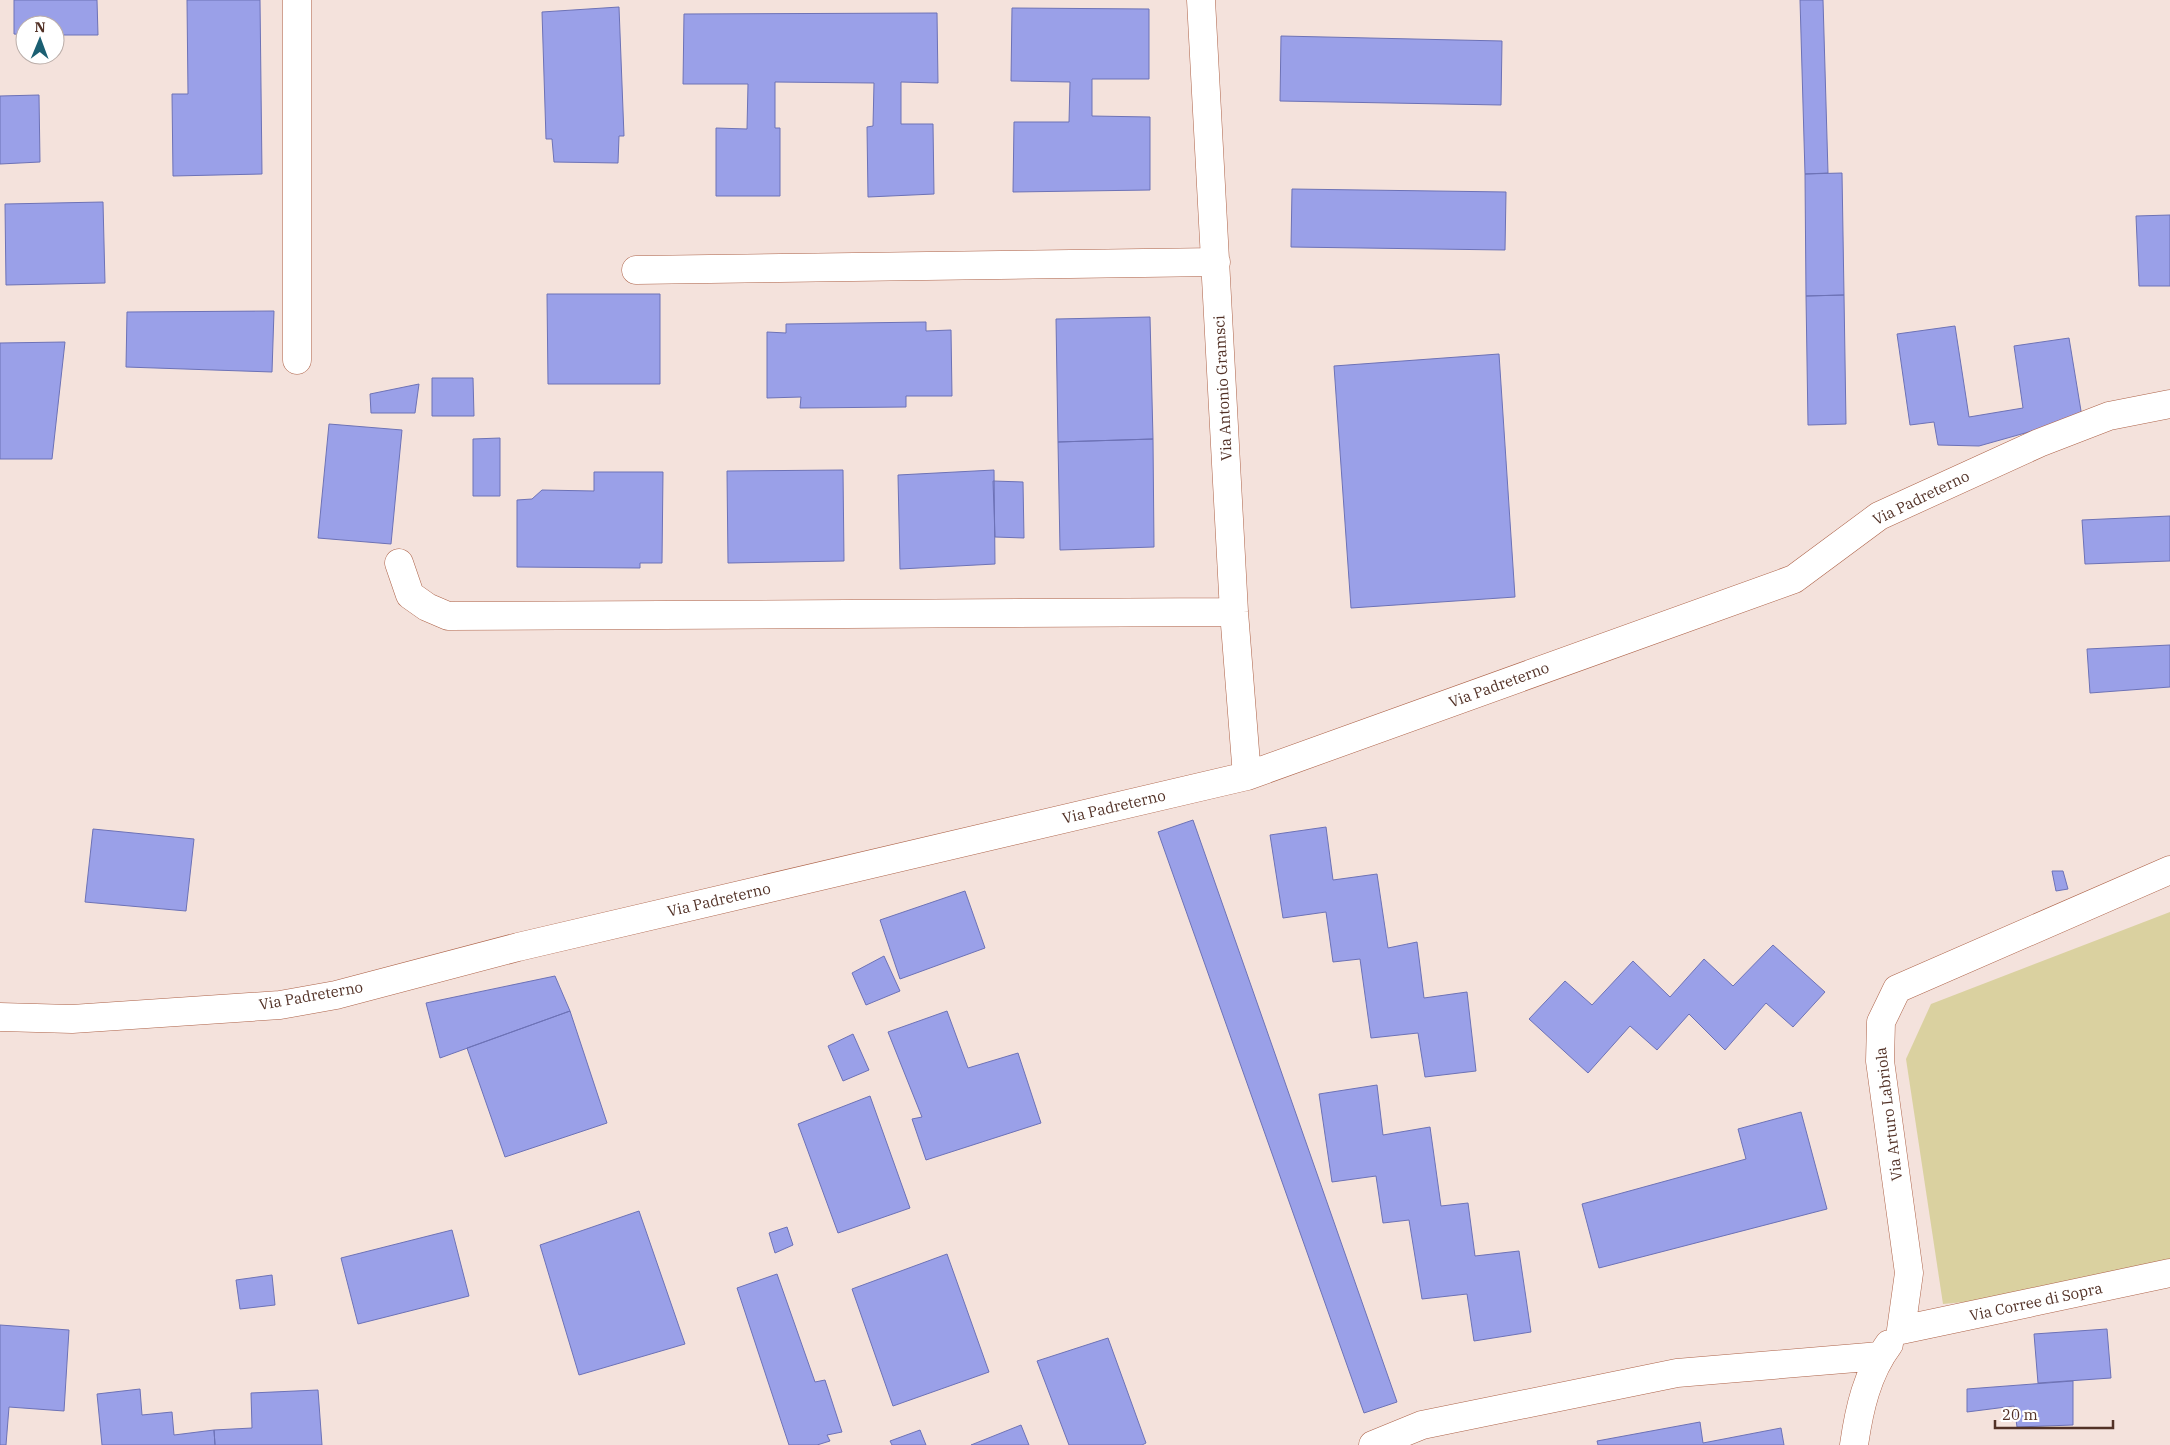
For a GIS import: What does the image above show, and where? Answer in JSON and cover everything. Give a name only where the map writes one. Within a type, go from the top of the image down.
[{"type":"street","points":[[297,0],[297,360]]},
{"type":"street","name":"Via Antonio Gramsci","points":[[1201,0],[1234,612],[1247,776]]},
{"type":"street","points":[[636,270],[1216,262]]},
{"type":"street","name":"Via Padreterno","points":[[0,1017],[82,1018],[280,1005],[336,995],[527,945],[1247,776],[1794,579],[1879,516],[2056,436],[2109,416],[2170,404]]},
{"type":"street","points":[[399,563],[410,595],[427,608],[448,616],[1234,612]]},
{"type":"street","name":"Via Arturo Labriola","points":[[1901,1330],[1909,1273],[1880,1061],[1881,1022],[1897,990],[2170,870]]},
{"type":"street","name":"Via Corree di Sopra","points":[[1901,1330],[2170,1273]]},
{"type":"street","points":[[1854,1445],[1859,1408],[1880,1356],[1901,1330]]},
{"type":"street","points":[[1373,1445],[1422,1425],[1677,1373],[1880,1356]]},
{"type":"shaded area","points":[[2170,912],[2170,1273],[2098,1290],[1943,1304],[1906,1059],[1931,1004]]},
{"type":"building","points":[[14,0],[97,0],[98,35],[65,35],[65,15],[15,15],[14,34]]},
{"type":"building","points":[[187,0],[260,0],[262,174],[173,176],[172,94],[188,94]]},
{"type":"building","points":[[1800,0],[1823,0],[1828,173],[1805,174]]},
{"type":"building","points":[[619,7],[624,136],[619,136],[618,163],[554,162],[552,139],[546,139],[542,12]]},
{"type":"building","points":[[1012,8],[1149,9],[1149,79],[1092,79],[1092,116],[1150,117],[1150,190],[1013,192],[1014,122],[1069,122],[1070,82],[1011,81]]},
{"type":"building","points":[[937,13],[938,83],[901,82],[901,124],[933,124],[934,194],[868,197],[867,127],[873,126],[874,83],[775,82],[775,128],[780,128],[780,196],[716,196],[716,128],[747,129],[748,84],[683,84],[684,14]]},
{"type":"building","points":[[1281,36],[1502,41],[1501,105],[1280,101]]},
{"type":"building","points":[[39,95],[40,162],[0,164],[0,96]]},
{"type":"building","points":[[1842,173],[1844,295],[1806,296],[1805,174]]},
{"type":"building","points":[[1292,189],[1506,192],[1505,250],[1291,247]]},
{"type":"building","points":[[103,202],[105,283],[6,285],[5,204]]},
{"type":"building","points":[[2170,215],[2170,286],[2139,286],[2136,216]]},
{"type":"building","points":[[547,294],[660,294],[660,384],[548,384]]},
{"type":"building","points":[[1844,295],[1846,424],[1808,425],[1806,296]]},
{"type":"building","points":[[274,311],[272,372],[126,367],[127,312]]},
{"type":"building","points":[[1150,317],[1153,439],[1058,442],[1056,319]]},
{"type":"building","points":[[926,322],[926,331],[951,330],[952,396],[906,396],[906,407],[800,408],[801,397],[767,398],[767,332],[786,333],[786,324]]},
{"type":"building","points":[[1955,326],[1969,417],[2023,408],[2014,346],[2069,338],[2082,417],[1979,446],[1938,445],[1934,422],[1910,425],[1897,334]]},
{"type":"building","points":[[65,342],[52,459],[0,459],[0,343]]},
{"type":"building","points":[[1499,354],[1515,597],[1351,608],[1334,366]]},
{"type":"building","points":[[432,378],[473,378],[474,416],[432,416]]},
{"type":"building","points":[[419,384],[415,413],[371,413],[370,394]]},
{"type":"building","points":[[329,424],[402,430],[391,544],[318,538]]},
{"type":"building","points":[[500,438],[500,496],[473,496],[473,439]]},
{"type":"building","points":[[1153,439],[1154,547],[1060,550],[1058,442]]},
{"type":"building","points":[[843,470],[844,561],[728,563],[727,471]]},
{"type":"building","points":[[994,470],[995,564],[900,569],[898,475]]},
{"type":"building","points":[[594,472],[663,472],[662,563],[640,563],[640,568],[517,567],[517,500],[532,499],[542,490],[594,491]]},
{"type":"building","points":[[993,481],[1023,482],[1024,538],[995,537]]},
{"type":"building","points":[[2170,516],[2170,561],[2085,564],[2082,520]]},
{"type":"building","points":[[2170,645],[2170,687],[2090,693],[2087,649]]},
{"type":"building","points":[[1193,820],[1397,1402],[1364,1413],[1158,832]]},
{"type":"building","points":[[1326,827],[1333,880],[1377,874],[1388,948],[1417,942],[1424,998],[1467,992],[1476,1071],[1425,1077],[1418,1033],[1371,1038],[1360,959],[1333,962],[1326,912],[1283,918],[1270,835]]},
{"type":"building","points":[[93,829],[194,839],[186,911],[85,902]]},
{"type":"building","points":[[2052,871],[2063,871],[2068,889],[2056,891]]},
{"type":"building","points":[[965,891],[985,948],[900,979],[880,920]]},
{"type":"building","points":[[1773,945],[1825,992],[1793,1027],[1766,1003],[1725,1050],[1689,1014],[1657,1050],[1630,1026],[1588,1073],[1529,1019],[1565,981],[1592,1005],[1633,961],[1670,997],[1704,959],[1733,986]]},
{"type":"building","points":[[884,956],[900,991],[866,1005],[852,973]]},
{"type":"building","points":[[555,976],[570,1011],[440,1058],[426,1003]]},
{"type":"building","points":[[570,1011],[607,1123],[505,1157],[467,1048]]},
{"type":"building","points":[[947,1011],[968,1068],[1018,1053],[1041,1123],[926,1160],[912,1119],[922,1117],[888,1032]]},
{"type":"building","points":[[853,1034],[869,1070],[843,1081],[828,1046]]},
{"type":"building","points":[[1377,1085],[1383,1135],[1430,1127],[1441,1206],[1468,1203],[1475,1256],[1519,1251],[1531,1332],[1474,1341],[1467,1294],[1422,1299],[1409,1220],[1383,1223],[1376,1176],[1332,1182],[1319,1094]]},
{"type":"building","points":[[870,1096],[910,1208],[838,1233],[798,1124]]},
{"type":"building","points":[[1801,1112],[1827,1209],[1599,1268],[1582,1204],[1746,1159],[1738,1129]]},
{"type":"building","points":[[639,1211],[685,1344],[579,1375],[540,1245]]},
{"type":"building","points":[[787,1227],[793,1245],[775,1253],[769,1233]]},
{"type":"building","points":[[452,1230],[469,1296],[358,1324],[341,1258]]},
{"type":"building","points":[[947,1254],[989,1372],[893,1406],[852,1289]]},
{"type":"building","points":[[777,1274],[815,1382],[825,1380],[842,1432],[827,1435],[830,1441],[817,1445],[789,1445],[737,1288]]},
{"type":"building","points":[[272,1275],[275,1305],[240,1309],[236,1280]]},
{"type":"building","points":[[0,1325],[69,1330],[64,1411],[9,1407],[6,1445],[0,1445]]},
{"type":"building","points":[[2107,1329],[2111,1378],[2038,1383],[2034,1334]]},
{"type":"building","points":[[1108,1338],[1146,1443],[1142,1445],[1069,1445],[1037,1361]]},
{"type":"building","points":[[2073,1381],[2073,1425],[2017,1427],[2014,1406],[1967,1412],[1967,1389]]},
{"type":"building","points":[[140,1389],[142,1415],[172,1412],[174,1435],[214,1430],[215,1445],[102,1445],[97,1394]]},
{"type":"building","points":[[318,1390],[322,1445],[215,1445],[214,1430],[252,1428],[251,1393]]},
{"type":"building","points":[[1700,1422],[1703,1443],[1781,1428],[1784,1445],[1598,1445],[1597,1441]]},
{"type":"building","points":[[1021,1425],[1029,1445],[971,1445]]},
{"type":"building","points":[[920,1430],[926,1445],[892,1445],[890,1441]]}]
